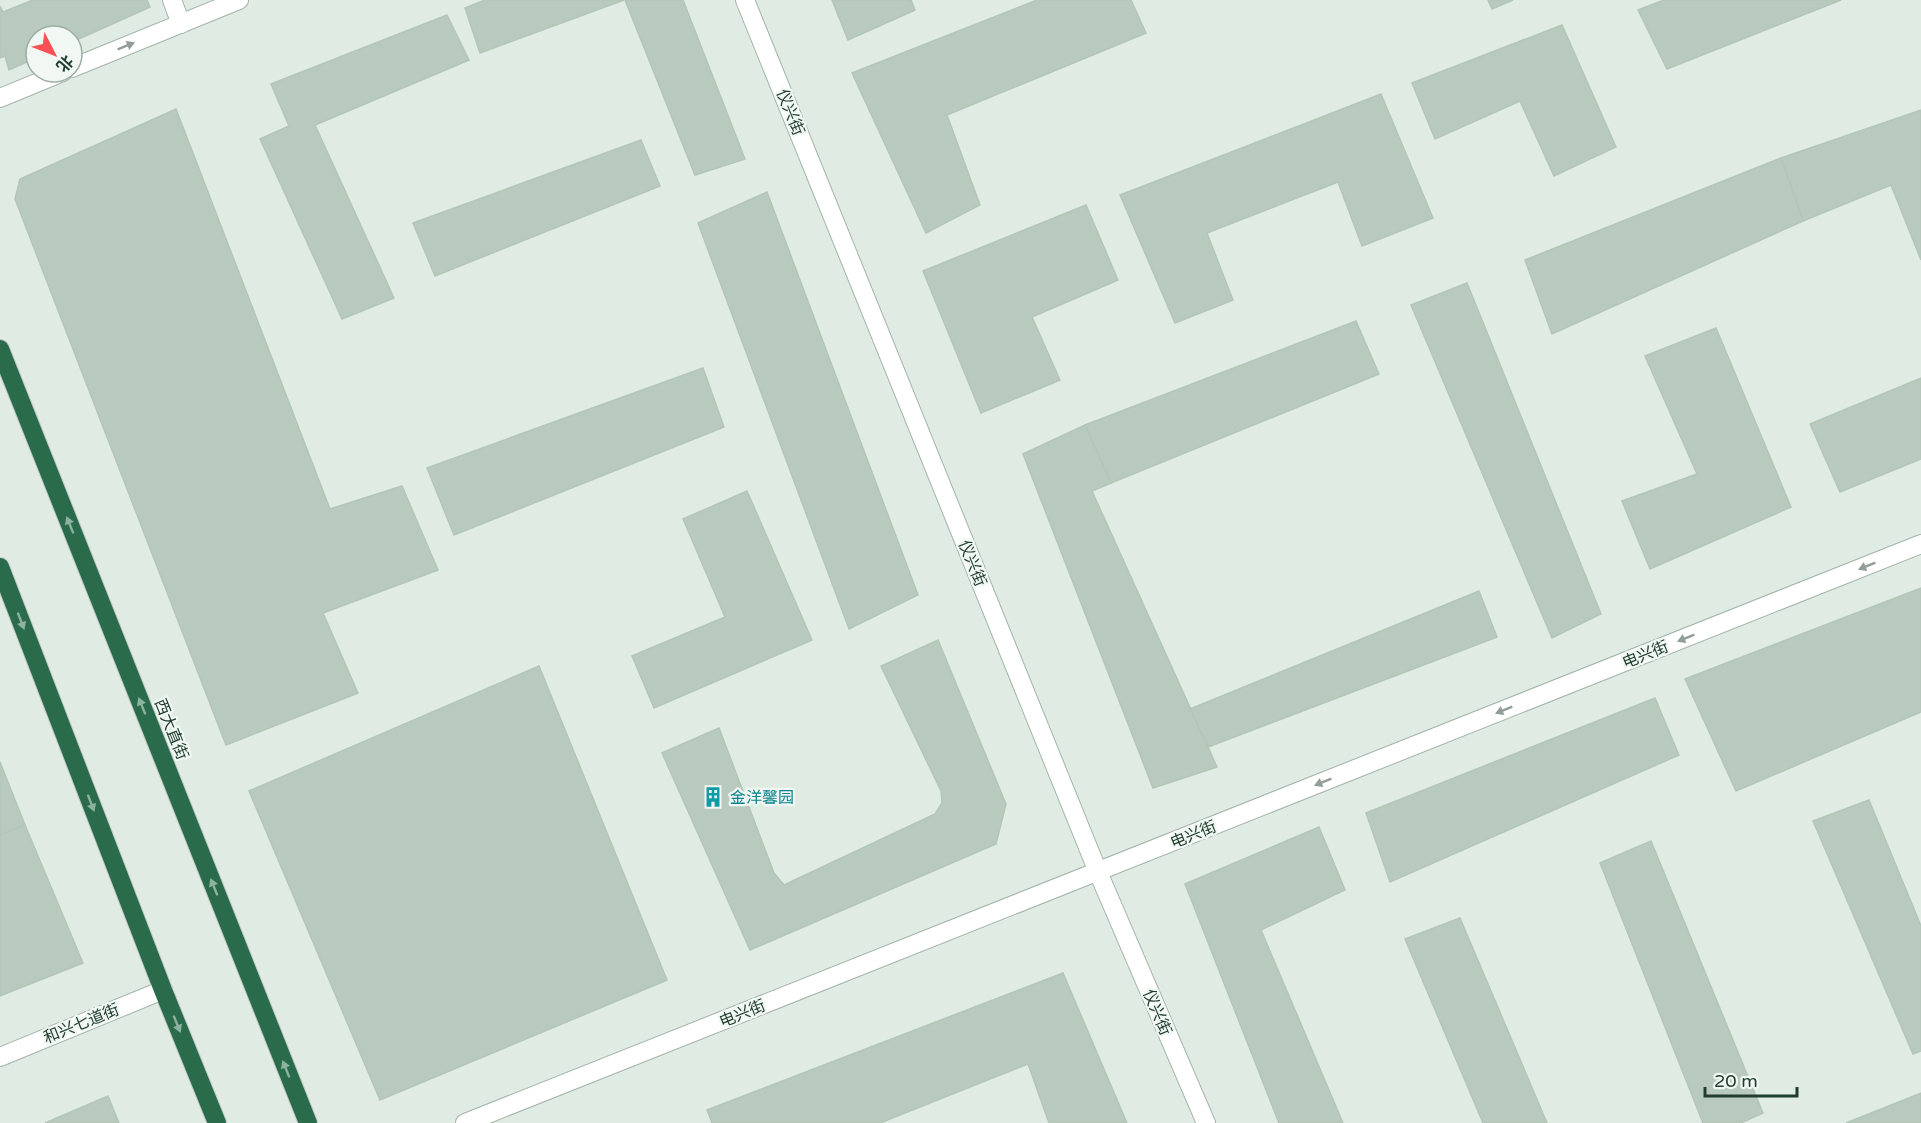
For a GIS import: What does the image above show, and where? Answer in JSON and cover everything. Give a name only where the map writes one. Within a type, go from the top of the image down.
[{"type":"highway","name":"西大直街","points":[[0,350],[308,1123]]},
{"type":"highway","points":[[0,567],[163,990],[218,1123]]},
{"type":"street","points":[[172,0],[181,24]]},
{"type":"street","points":[[84,63],[239,0]]},
{"type":"street","name":"仪兴街","points":[[745,0],[1098,872],[1206,1123]]},
{"type":"street","points":[[0,98],[34,84]]},
{"type":"street","name":"电兴街","points":[[465,1123],[1921,544]]},
{"type":"street","name":"和兴七道街","points":[[0,1056],[163,990]]},
{"type":"building","points":[[33,0],[147,0],[150,7],[84,37],[84,24],[24,24],[24,63],[9,70],[5,56],[0,58],[0,6],[3,12]]},
{"type":"building","points":[[485,0],[624,0],[480,53],[465,8]]},
{"type":"building","points":[[625,0],[683,0],[745,159],[695,175]]},
{"type":"building","points":[[832,0],[911,0],[915,10],[848,40]]},
{"type":"building","points":[[1037,0],[1131,0],[1146,33],[947,115],[980,205],[926,233],[852,73]]},
{"type":"building","points":[[1488,0],[1513,0],[1492,9]]},
{"type":"building","points":[[1664,0],[1841,0],[1667,69],[1638,10]]},
{"type":"building","points":[[447,15],[469,60],[315,125],[394,298],[342,319],[260,139],[289,126],[271,84]]},
{"type":"building","points":[[1562,25],[1616,147],[1554,176],[1520,101],[1435,139],[1412,83]]},
{"type":"building","points":[[1381,94],[1433,218],[1362,246],[1338,182],[1207,233],[1233,300],[1175,323],[1120,195]]},
{"type":"building","points":[[176,109],[330,509],[402,486],[438,570],[323,613],[358,693],[226,745],[15,199],[20,179]]},
{"type":"building","points":[[1921,110],[1921,260],[1891,185],[1803,221],[1781,158]]},
{"type":"building","points":[[641,140],[660,186],[435,276],[413,223]]},
{"type":"building","points":[[1781,158],[1803,221],[1552,334],[1525,260]]},
{"type":"building","points":[[767,192],[918,595],[849,629],[698,223]]},
{"type":"building","points":[[1086,205],[1118,280],[1032,317],[1060,380],[981,413],[923,271]]},
{"type":"building","points":[[1467,283],[1601,614],[1552,638],[1411,305]]},
{"type":"building","points":[[1356,321],[1379,374],[1111,483],[1085,425]]},
{"type":"building","points":[[1716,328],[1791,507],[1650,569],[1622,501],[1697,474],[1645,356]]},
{"type":"building","points":[[703,368],[724,427],[454,535],[427,468]]},
{"type":"building","points":[[1921,378],[1921,459],[1840,492],[1810,424]]},
{"type":"building","points":[[1085,425],[1111,483],[1092,491],[1217,767],[1153,788],[1023,454]]},
{"type":"building","points":[[747,491],[812,640],[654,708],[632,656],[725,617],[683,519]]},
{"type":"building","points":[[1921,588],[1921,712],[1736,791],[1685,679]]},
{"type":"building","points":[[1479,591],[1497,637],[1208,747],[1190,709]]},
{"type":"building","name":"金洋馨园","points":[[938,640],[1006,804],[996,844],[750,950],[662,753],[719,728],[774,873],[784,885],[935,814],[942,803],[941,791],[881,666]]},
{"type":"building","points":[[539,666],[667,980],[380,1100],[249,791]]},
{"type":"building","points":[[1655,698],[1679,755],[1390,882],[1366,813]]},
{"type":"building","points":[[0,762],[25,825],[0,835]]},
{"type":"building","points":[[1869,800],[1921,926],[1921,1051],[1913,1054],[1813,821]]},
{"type":"building","points":[[25,825],[83,963],[0,996],[0,835]]},
{"type":"building","points":[[1319,827],[1345,890],[1261,930],[1343,1123],[1279,1123],[1185,884]]},
{"type":"building","points":[[1651,841],[1763,1113],[1741,1123],[1703,1123],[1600,863]]},
{"type":"building","points":[[1460,918],[1547,1123],[1483,1123],[1405,939]]},
{"type":"building","points":[[1063,973],[1127,1123],[1049,1123],[1028,1064],[880,1123],[712,1123],[707,1110]]},
{"type":"building","points":[[1921,1093],[1921,1123],[1846,1123]]},
{"type":"building","points":[[108,1096],[119,1123],[45,1123]]},
{"type":"place","name":"金洋馨园","points":[[713,797]]}]
